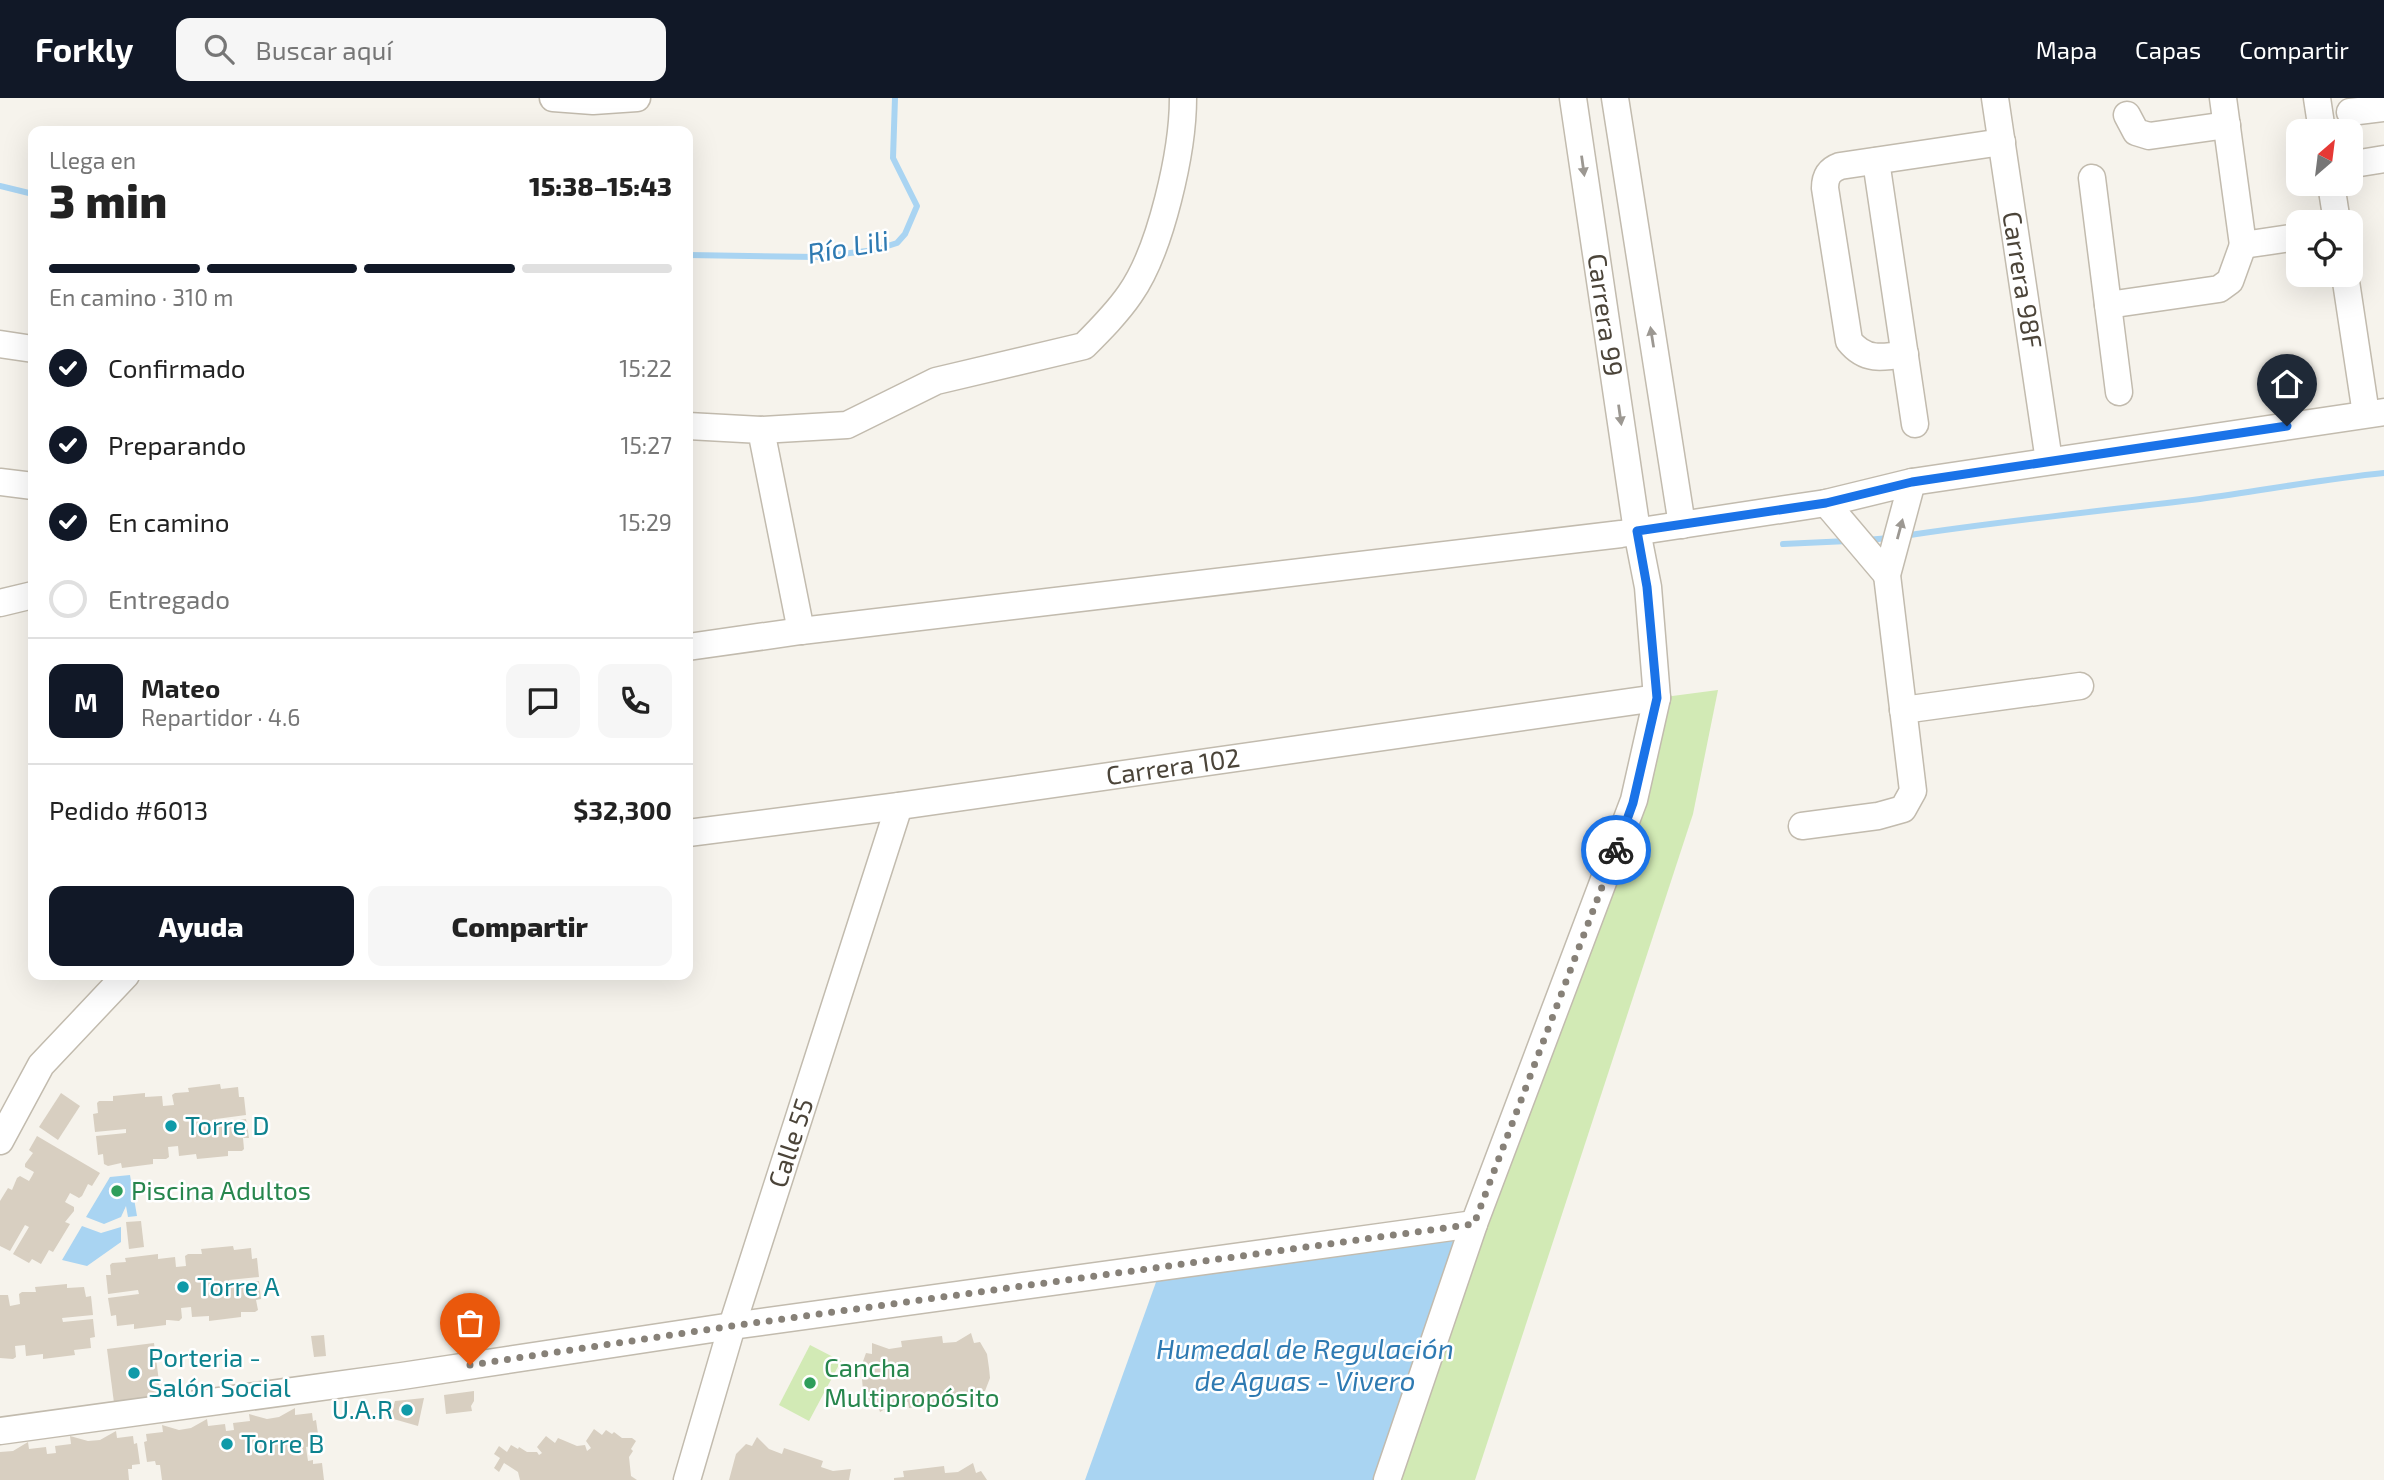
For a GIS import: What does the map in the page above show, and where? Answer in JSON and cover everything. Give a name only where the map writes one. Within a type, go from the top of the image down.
[{"type":"street","points":[[553,98],[593,101],[637,98]]},
{"type":"street","points":[[693,426],[761,430],[847,425],[936,380],[1084,346],[1131,293],[1152,249],[1174,176],[1183,118],[1183,98]]},
{"type":"street","name":"Carrera 99","points":[[1387,1480],[1474,1224],[1633,803],[1657,698],[1647,587],[1573,98]]},
{"type":"street","name":"Carrera 99","points":[[1615,98],[1682,525]]},
{"type":"street","name":"Carrera 98F","points":[[1995,98],[2049,461]]},
{"type":"street","points":[[2108,305],[2219,289],[2230,281],[2243,245],[2223,98]]},
{"type":"street","points":[[2317,98],[2320,119]]},
{"type":"street","points":[[2350,112],[2384,108]]},
{"type":"street","points":[[2127,115],[2136,132],[2149,136],[2227,125]]},
{"type":"street","points":[[1905,354],[1872,358],[1863,355],[1849,341],[1825,188],[1826,177],[1834,168],[2001,142]]},
{"type":"street","points":[[1876,161],[1915,424]]},
{"type":"street","points":[[2092,178],[2119,392]]},
{"type":"street","points":[[2243,245],[2286,239]]},
{"type":"street","points":[[693,646],[1682,525],[1826,503],[1912,482],[2375,413],[2348,287]]},
{"type":"street","points":[[0,344],[28,348]]},
{"type":"street","points":[[761,430],[801,631]]},
{"type":"street","points":[[0,482],[28,485]]},
{"type":"street","points":[[1802,826],[1878,816],[1903,809],[1913,791],[1887,575],[1912,482]]},
{"type":"street","points":[[1826,503],[1887,575]]},
{"type":"street","points":[[0,603],[28,596]]},
{"type":"street","points":[[1903,710],[2080,686]]},
{"type":"street","name":"Carrera 102","points":[[693,832],[899,806],[1657,698]]},
{"type":"street","name":"Calle 55","points":[[687,1480],[732,1326],[899,806]]},
{"type":"street","points":[[0,1141],[41,1065],[121,980]]},
{"type":"street","points":[[0,1431],[402,1376],[732,1326],[1474,1224]]},
{"type":"green space","points":[[1718,690],[1693,814],[1475,1480],[1388,1480],[1657,698]]},
{"type":"green space","name":"Cancha Multipropósito","points":[[810,1345],[841,1361],[809,1421],[779,1405]]},
{"type":"water","name":"Piscina Adultos","points":[[130,1175],[137,1216],[128,1217],[126,1206],[121,1217],[104,1224],[86,1217],[110,1177]]},
{"type":"water","name":"Humedal de Regulación de Aguas - Vivero","points":[[1474,1224],[1387,1480],[1085,1480],[1160,1271]]},
{"type":"water","points":[[82,1226],[101,1233],[121,1227],[121,1242],[87,1266],[62,1260]]},
{"type":"building","name":"Torre D","points":[[220,1084],[221,1089],[238,1087],[239,1097],[244,1097],[246,1115],[216,1119],[216,1123],[246,1119],[249,1138],[243,1138],[242,1151],[228,1151],[228,1156],[197,1159],[196,1154],[179,1156],[178,1146],[168,1147],[169,1157],[166,1159],[153,1159],[153,1164],[122,1168],[121,1163],[108,1166],[104,1164],[103,1154],[98,1155],[96,1136],[126,1133],[126,1129],[95,1132],[93,1114],[98,1113],[99,1101],[113,1101],[113,1096],[145,1093],[145,1097],[162,1096],[163,1106],[174,1105],[172,1095],[175,1093],[189,1092],[188,1088]]},
{"type":"building","points":[[61,1093],[80,1106],[58,1140],[39,1127]]},
{"type":"building","points":[[37,1136],[100,1173],[92,1186],[88,1184],[79,1198],[70,1193],[65,1202],[74,1207],[74,1211],[65,1222],[70,1224],[53,1252],[49,1250],[41,1264],[32,1259],[29,1263],[13,1254],[29,1227],[25,1225],[10,1251],[0,1246],[0,1201],[8,1188],[12,1190],[17,1178],[20,1176],[29,1181],[32,1176],[34,1172],[25,1167],[25,1164],[33,1153],[29,1150]]},
{"type":"building","points":[[141,1221],[144,1247],[129,1249],[126,1222]]},
{"type":"building","name":"Torre A","points":[[233,1246],[234,1250],[251,1248],[252,1259],[257,1258],[259,1277],[229,1280],[229,1284],[259,1281],[261,1299],[256,1300],[258,1310],[241,1312],[241,1317],[209,1321],[209,1316],[192,1317],[191,1307],[181,1308],[182,1318],[179,1321],[166,1320],[166,1325],[134,1329],[134,1324],[117,1326],[116,1315],[111,1316],[108,1298],[139,1294],[138,1290],[108,1294],[106,1275],[111,1275],[112,1263],[126,1262],[125,1258],[158,1254],[158,1259],[175,1257],[176,1267],[186,1266],[185,1256],[188,1254],[202,1254],[201,1249]]},
{"type":"building","points":[[67,1284],[67,1288],[84,1287],[86,1297],[91,1296],[93,1315],[62,1318],[63,1322],[93,1319],[95,1337],[90,1338],[91,1348],[74,1350],[75,1355],[43,1359],[43,1354],[26,1356],[25,1345],[15,1346],[16,1357],[0,1358],[0,1295],[8,1295],[10,1306],[20,1304],[19,1294],[22,1292],[36,1292],[35,1287]]},
{"type":"building","points":[[971,1333],[974,1343],[980,1342],[987,1354],[989,1368],[990,1378],[985,1391],[979,1391],[979,1402],[962,1396],[949,1397],[950,1404],[909,1408],[908,1402],[895,1403],[880,1412],[877,1402],[871,1403],[863,1391],[861,1367],[866,1353],[872,1354],[872,1343],[889,1349],[902,1347],[901,1341],[942,1336],[943,1343],[956,1342]]},
{"type":"building","name":"U.A.R","points":[[324,1335],[326,1356],[314,1357],[311,1336]]},
{"type":"building","name":"Porteria - Salón Social","points":[[154,1343],[161,1397],[114,1403],[107,1349]]},
{"type":"building","points":[[474,1391],[472,1411],[446,1414],[444,1395]]},
{"type":"building","name":"U.A.R","points":[[424,1398],[418,1426],[390,1418],[395,1401]]},
{"type":"building","name":"Torre B","points":[[295,1408],[295,1415],[312,1413],[313,1421],[316,1420],[319,1441],[310,1442],[311,1446],[306,1447],[308,1461],[313,1460],[313,1464],[322,1463],[324,1480],[162,1480],[160,1465],[156,1465],[155,1461],[147,1462],[144,1442],[147,1441],[146,1434],[163,1432],[162,1425],[179,1430],[191,1428],[207,1419],[208,1426],[225,1424],[226,1431],[234,1430],[233,1423],[250,1421],[249,1414],[267,1419],[279,1417]]},
{"type":"building","points":[[594,1429],[602,1435],[606,1430],[636,1441],[629,1457],[631,1476],[637,1480],[520,1480],[518,1472],[504,1463],[499,1472],[494,1468],[500,1458],[494,1454],[499,1446],[507,1452],[511,1445],[527,1452],[537,1452],[539,1455],[542,1453],[537,1447],[546,1436],[555,1443],[558,1438],[577,1446],[585,1445],[587,1451],[591,1448],[586,1441]]},
{"type":"building","points":[[116,1431],[117,1438],[133,1436],[134,1444],[137,1443],[140,1464],[132,1465],[132,1469],[128,1469],[129,1480],[0,1480],[0,1452],[13,1451],[28,1442],[29,1449],[46,1447],[47,1454],[56,1453],[55,1446],[71,1444],[70,1436],[88,1441],[100,1440]]},
{"type":"building","points":[[757,1437],[769,1449],[782,1454],[784,1448],[823,1461],[821,1467],[833,1471],[851,1469],[849,1480],[729,1480],[736,1454],[746,1444],[752,1446]]},
{"type":"building","points":[[973,1463],[976,1473],[981,1471],[987,1480],[894,1480],[904,1477],[903,1471],[944,1466],[945,1473],[958,1472]]},
{"type":"waterway","name":"Río Lili","points":[[693,255],[817,257],[875,250],[897,243],[905,234],[917,206],[893,158],[895,98]]},
{"type":"waterway","name":"Río Lili","points":[[0,186],[28,193]]},
{"type":"waterway","points":[[1904,536],[2384,473]]},
{"type":"waterway","points":[[1866,540],[1890,538]]},
{"type":"waterway","points":[[1783,544],[1848,541]]},
{"type":"way so far","points":[[470,1365],[732,1326],[1474,1224],[1616,850]]},
{"type":"place","name":"Torre D","points":[[171,1126]]},
{"type":"place","name":"Piscina Adultos","points":[[117,1191]]},
{"type":"place","name":"Torre A","points":[[183,1287]]},
{"type":"place","name":"Porteria - Salón Social","points":[[134,1373]]},
{"type":"place","name":"Cancha Multipropósito","points":[[810,1383]]},
{"type":"place","name":"U.A.R","points":[[407,1410]]},
{"type":"place","name":"Torre B","points":[[227,1444]]},
{"type":"route","points":[[1616,850],[1633,803],[1657,698],[1647,587],[1637,531],[1826,503],[1912,482],[2287,426]]}]
